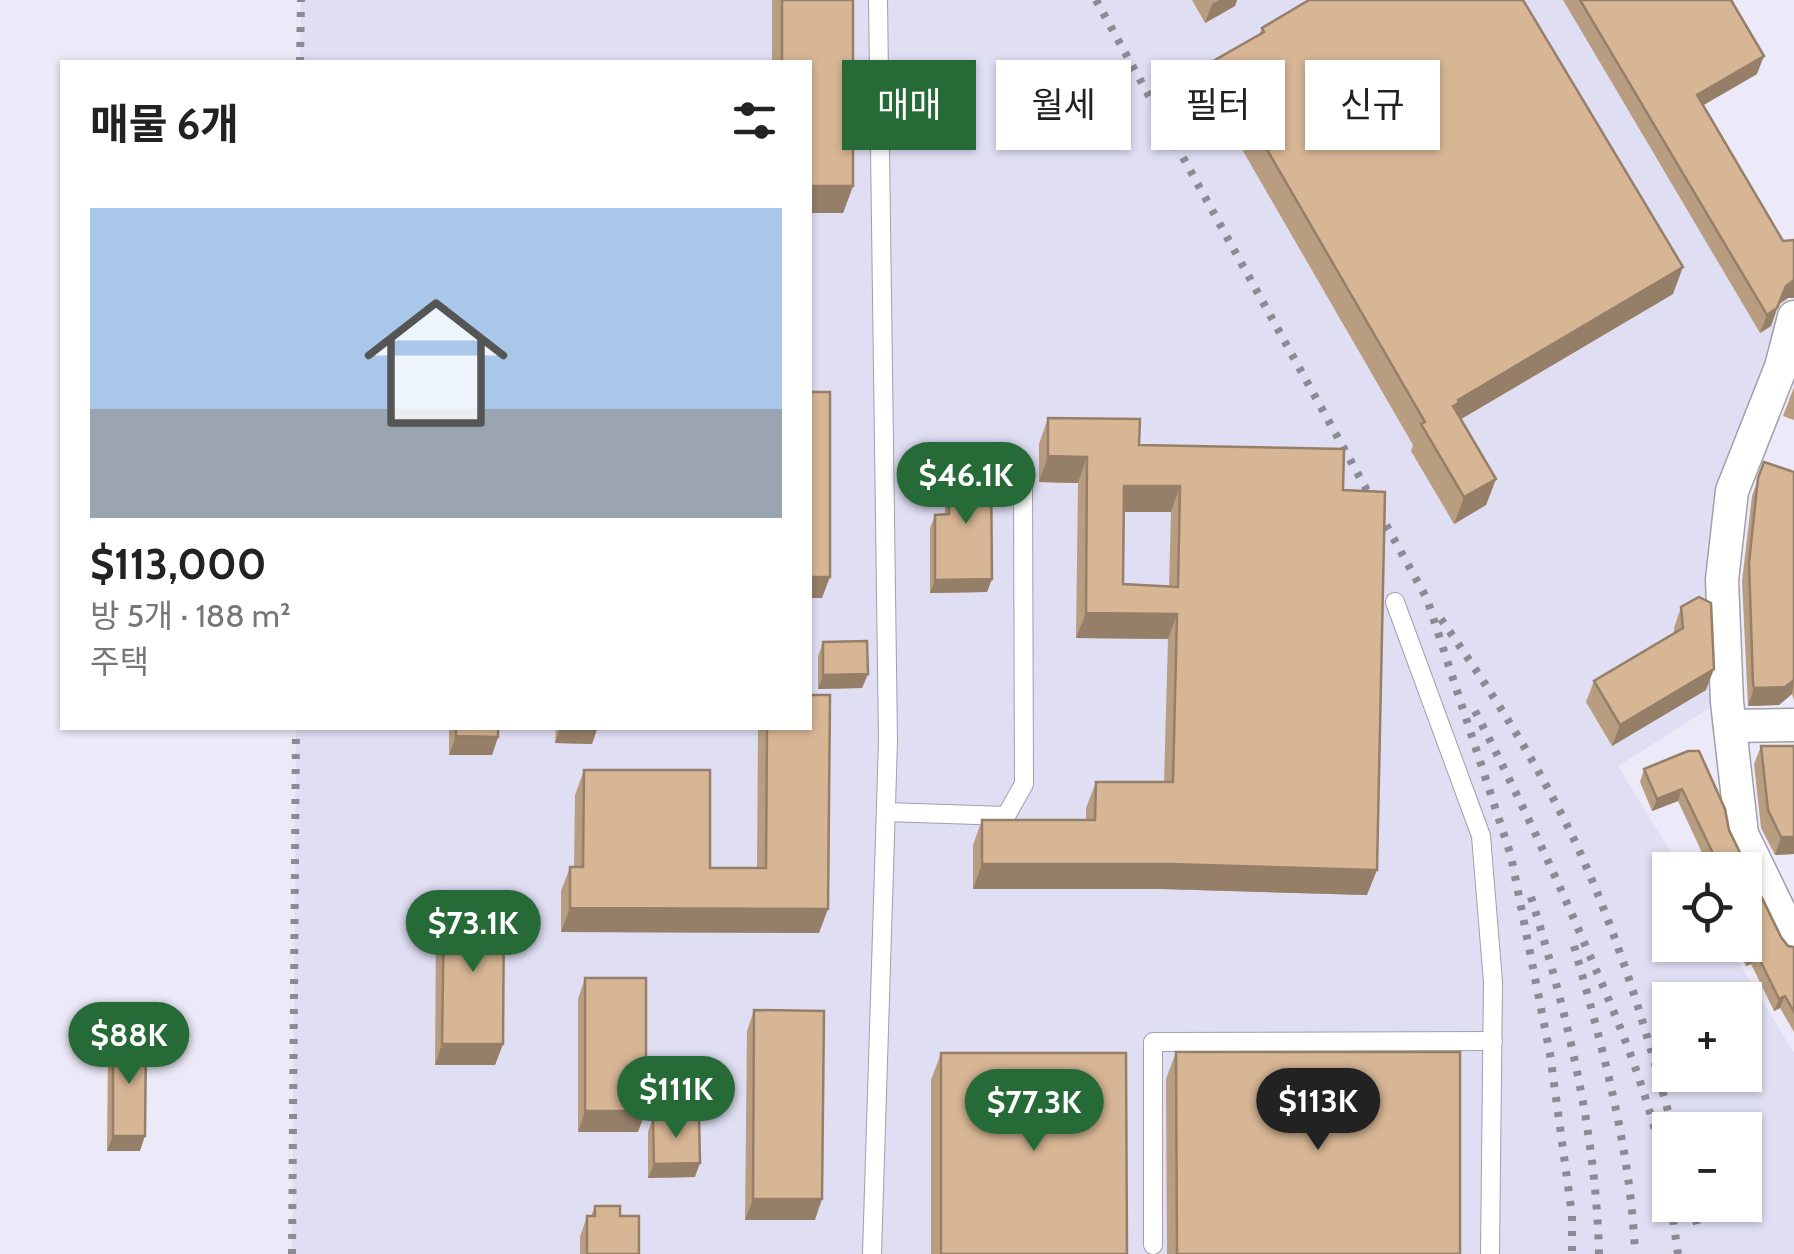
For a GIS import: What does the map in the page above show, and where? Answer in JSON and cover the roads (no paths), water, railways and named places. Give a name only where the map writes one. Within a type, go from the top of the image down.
[{"type":"street","points":[[1794,317],[1781,367],[1732,491],[1722,580],[1730,726],[1742,834],[1794,941]]},
{"type":"street","points":[[1730,726],[1786,719]]},
{"type":"lane","points":[[872,1254],[888,741],[878,0]]},
{"type":"lane","points":[[886,812],[1006,816],[1024,784],[1024,484]]},
{"type":"lane","points":[[1394,602],[1481,836],[1493,982],[1490,1254]]},
{"type":"lane","points":[[1153,1245],[1153,1042],[1493,1041]]},
{"type":"railway","points":[[300,60],[301,0]]},
{"type":"railway","points":[[1096,0],[1427,599],[1511,856],[1550,1054],[1572,1215],[1572,1254]]},
{"type":"railway","points":[[1441,619],[1514,730],[1578,848],[1632,987],[1668,1112]]},
{"type":"railway","points":[[1475,711],[1599,978],[1652,1121]]},
{"type":"railway","points":[[292,1254],[296,730]]},
{"type":"railway","points":[[1531,897],[1556,985],[1586,1118],[1599,1254]]},
{"type":"railway","points":[[1574,946],[1621,1137],[1635,1254]]},
{"type":"railway","points":[[1673,1222],[1678,1254]]},
{"type":"railway","points":[[1696,1222],[1699,1232]]}]
